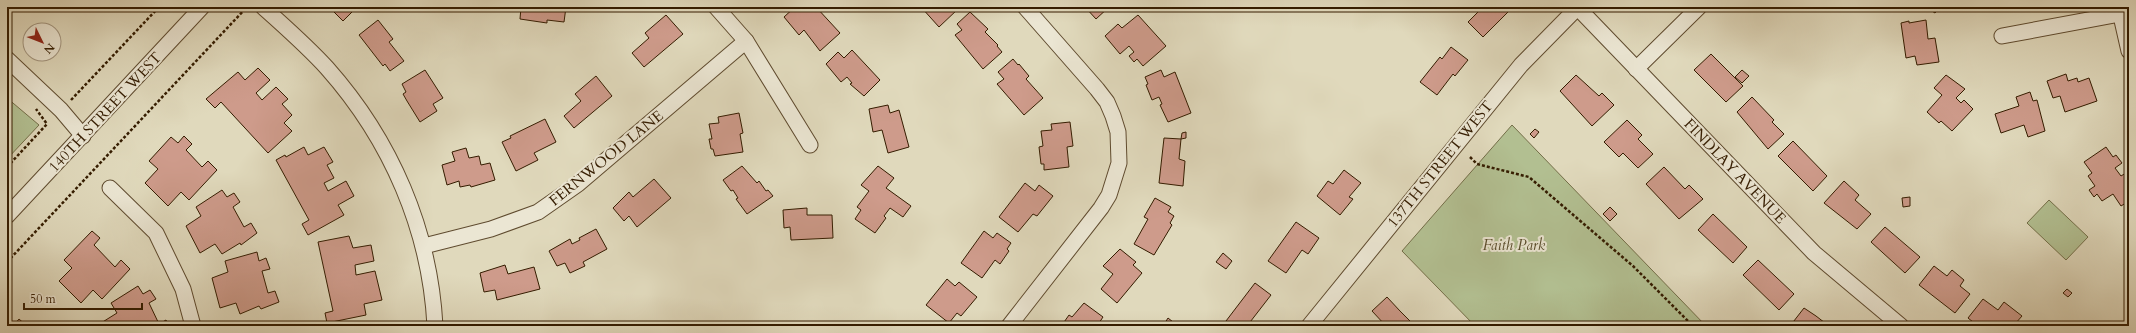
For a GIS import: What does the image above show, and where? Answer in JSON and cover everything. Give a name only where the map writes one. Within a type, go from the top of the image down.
[{"type":"street","name":"140TH STREET WEST","points":[[7,216],[202,7]]},
{"type":"street","points":[[264,7],[326,67],[362,112],[378,137],[404,189],[424,246],[432,292],[435,326]]},
{"type":"street","points":[[716,7],[746,41],[810,145]]},
{"type":"street","points":[[1009,326],[1109,195],[1120,163],[1118,132],[1107,102],[1025,7]]},
{"type":"street","name":"FINDLAY AVENUE","points":[[1577,7],[1814,253],[1901,326]]},
{"type":"street","name":"137TH STREET WEST","points":[[1317,323],[1521,65],[1577,7]]},
{"type":"street","points":[[1636,69],[1699,7]]},
{"type":"street","points":[[2002,36],[2120,11],[2129,51]]},
{"type":"street","name":"FERNWOOD LANE","points":[[424,246],[492,229],[538,212],[578,184],[746,41]]},
{"type":"street","points":[[7,59],[61,110],[83,136]]},
{"type":"street","points":[[110,188],[156,233],[183,289],[193,326]]},
{"type":"path","points":[[7,167],[159,7]]},
{"type":"path","points":[[7,262],[247,7]]},
{"type":"path","points":[[36,108],[47,124]]},
{"type":"path","points":[[1470,157],[1477,164],[1529,177],[1633,266],[1693,326]]},
{"type":"green space","points":[[7,98],[39,125],[7,159]]},
{"type":"green space","name":"Faith Park","points":[[1512,125],[1706,326],[1475,326],[1402,251]]},
{"type":"green space","points":[[2049,200],[2088,237],[2066,260],[2027,223]]},
{"type":"building","points":[[329,7],[353,7],[355,9],[343,21]]},
{"type":"building","points":[[521,7],[566,7],[564,22],[547,20],[547,23],[520,19]]},
{"type":"building","points":[[795,7],[800,7],[803,10],[806,7],[816,7],[840,33],[820,51],[804,30],[799,35],[784,17]]},
{"type":"building","points":[[921,7],[955,7],[958,9],[939,27]]},
{"type":"building","points":[[1085,7],[1109,7],[1096,19]]},
{"type":"building","points":[[1483,7],[1513,7],[1483,37],[1468,22]]},
{"type":"building","points":[[1926,7],[1940,7],[1935,13]]},
{"type":"building","points":[[970,12],[988,29],[985,32],[998,45],[997,46],[1002,52],[983,69],[955,35],[962,30],[957,24]]},
{"type":"building","points":[[666,15],[683,34],[644,67],[632,53],[649,38],[645,33]]},
{"type":"building","points":[[1138,15],[1166,46],[1143,66],[1137,59],[1134,62],[1129,56],[1134,52],[1129,46],[1120,54],[1105,36],[1118,24],[1122,28]]},
{"type":"building","points":[[378,20],[393,39],[389,42],[404,61],[390,71],[385,64],[383,66],[359,35]]},
{"type":"building","points":[[1926,20],[1928,39],[1935,38],[1939,62],[1917,65],[1915,56],[1906,58],[1901,23]]},
{"type":"building","points":[[1451,47],[1468,60],[1455,76],[1453,74],[1437,95],[1420,82],[1440,57],[1442,59]]},
{"type":"building","points":[[852,50],[880,80],[864,96],[850,84],[852,83],[847,77],[841,82],[826,64],[838,52],[844,58]]},
{"type":"building","points":[[1711,54],[1743,86],[1726,102],[1694,70]]},
{"type":"building","points":[[1013,59],[1029,76],[1026,79],[1043,98],[1024,115],[997,84],[1004,79],[998,72]]},
{"type":"building","points":[[258,68],[270,80],[256,93],[262,100],[276,87],[288,99],[282,104],[292,115],[284,123],[292,131],[268,153],[221,102],[215,108],[206,99],[238,72],[245,80]]},
{"type":"building","points":[[425,70],[443,98],[433,104],[437,111],[420,122],[403,94],[406,92],[402,84]]},
{"type":"building","points":[[1161,70],[1164,77],[1175,72],[1191,113],[1168,122],[1160,105],[1162,104],[1159,97],[1152,100],[1146,85],[1148,84],[1145,77]]},
{"type":"building","points":[[1742,70],[1749,76],[1742,83],[1735,77]]},
{"type":"building","points":[[2066,74],[2068,81],[2077,78],[2078,82],[2089,78],[2097,101],[2065,112],[2060,96],[2053,98],[2047,81]]},
{"type":"building","points":[[1576,75],[1599,96],[1602,93],[1614,105],[1592,126],[1560,91]]},
{"type":"building","points":[[1946,75],[1965,89],[1956,98],[1961,103],[1964,100],[1973,109],[1952,131],[1941,121],[1939,123],[1927,112],[1942,95],[1934,88]]},
{"type":"building","points":[[596,76],[612,96],[574,128],[564,116],[581,101],[575,94]]},
{"type":"building","points":[[2030,92],[2033,101],[2037,100],[2045,131],[2028,137],[2024,125],[2001,133],[1995,114],[2019,106],[2016,97]]},
{"type":"building","points":[[1752,97],[1774,120],[1772,122],[1784,134],[1768,149],[1737,112]]},
{"type":"building","points":[[888,105],[890,113],[899,110],[909,147],[888,153],[882,130],[873,132],[869,109]]},
{"type":"building","points":[[739,113],[743,133],[740,134],[743,152],[715,156],[713,149],[711,149],[709,139],[712,139],[709,124],[719,123],[718,117]]},
{"type":"building","points":[[545,119],[556,142],[534,153],[538,160],[516,171],[502,142],[511,138],[510,136]]},
{"type":"building","points":[[1627,120],[1642,135],[1638,139],[1653,154],[1638,168],[1623,153],[1619,157],[1604,142]]},
{"type":"building","points":[[1070,122],[1073,146],[1067,147],[1069,167],[1044,170],[1044,164],[1041,164],[1039,147],[1043,146],[1041,131],[1052,130],[1051,124]]},
{"type":"building","points":[[1535,129],[1539,132],[1534,138],[1530,134]]},
{"type":"building","points":[[1186,132],[1186,138],[1181,139],[1182,133]]},
{"type":"building","points":[[184,136],[192,144],[186,150],[202,167],[208,161],[217,170],[189,200],[181,192],[168,206],[145,183],[158,169],[149,161],[171,137],[178,143]]},
{"type":"building","points":[[1164,138],[1181,139],[1179,159],[1185,161],[1183,186],[1159,183]]},
{"type":"building","points":[[1793,141],[1827,176],[1813,191],[1778,156]]},
{"type":"building","points":[[304,147],[308,155],[324,147],[333,162],[327,165],[334,178],[324,183],[328,191],[346,181],[354,196],[338,205],[344,215],[308,235],[302,224],[309,220],[276,160],[285,155],[286,157]]},
{"type":"building","points":[[2106,147],[2113,157],[2116,155],[2122,163],[2115,168],[2121,176],[2129,171],[2129,201],[2121,206],[2113,194],[2102,201],[2097,194],[2094,197],[2089,190],[2095,186],[2088,176],[2092,173],[2084,162]]},
{"type":"building","points":[[466,148],[469,158],[479,156],[481,165],[490,163],[495,180],[471,187],[470,185],[460,187],[459,181],[447,185],[442,165],[455,161],[452,152]]},
{"type":"building","points":[[742,166],[757,183],[759,181],[766,191],[768,190],[773,196],[747,214],[736,199],[738,198],[733,190],[731,191],[723,180]]},
{"type":"building","points":[[878,166],[894,178],[886,188],[911,206],[903,217],[890,208],[884,216],[886,218],[875,233],[855,219],[861,210],[857,207],[869,191],[861,185]]},
{"type":"building","points":[[1664,167],[1685,189],[1689,185],[1703,199],[1679,219],[1646,184]]},
{"type":"building","points":[[1344,170],[1361,183],[1349,197],[1353,199],[1340,215],[1317,196],[1328,181],[1333,184]]},
{"type":"building","points":[[654,179],[671,198],[637,227],[629,216],[624,221],[613,208],[629,192],[633,197]]},
{"type":"building","points":[[1844,181],[1859,195],[1855,200],[1871,214],[1857,229],[1824,203]]},
{"type":"building","points":[[1025,183],[1035,191],[1039,185],[1053,196],[1037,216],[1033,214],[1018,232],[999,217]]},
{"type":"building","points":[[222,190],[227,197],[234,193],[240,202],[233,207],[244,227],[251,223],[257,233],[241,245],[240,243],[222,254],[215,244],[200,253],[186,226],[201,216],[196,207]]},
{"type":"building","points":[[1910,197],[1910,206],[1903,207],[1902,198]]},
{"type":"building","points":[[1155,198],[1171,207],[1168,212],[1174,216],[1170,223],[1172,225],[1154,255],[1134,244],[1148,219],[1144,217]]},
{"type":"building","points":[[1610,207],[1617,214],[1610,221],[1603,214]]},
{"type":"building","points":[[807,208],[807,215],[832,215],[833,238],[791,240],[790,227],[784,228],[783,210]]},
{"type":"building","points":[[1713,214],[1747,247],[1733,263],[1698,230]]},
{"type":"building","points":[[1296,222],[1319,238],[1308,254],[1302,250],[1286,273],[1268,261]]},
{"type":"building","points":[[1885,227],[1920,257],[1905,273],[1871,242]]},
{"type":"building","points":[[596,229],[607,249],[583,262],[585,266],[570,273],[565,263],[557,266],[549,251],[570,239],[572,244],[580,240],[579,238]]},
{"type":"building","points":[[92,231],[100,238],[94,245],[115,267],[121,260],[130,269],[102,299],[93,290],[81,303],[59,281],[72,268],[64,260]]},
{"type":"building","points":[[984,231],[993,238],[997,233],[1011,243],[1007,249],[1009,251],[1000,264],[995,260],[982,278],[961,263]]},
{"type":"building","points":[[349,236],[353,248],[371,245],[374,261],[355,265],[356,275],[375,271],[382,300],[364,304],[366,315],[327,323],[325,313],[333,311],[318,242]]},
{"type":"building","points":[[1120,249],[1136,262],[1133,265],[1142,273],[1117,303],[1101,289],[1113,274],[1103,266]]},
{"type":"building","points":[[257,252],[259,261],[266,258],[270,269],[262,271],[268,293],[275,291],[279,302],[261,309],[259,306],[240,314],[236,303],[220,308],[212,278],[228,272],[225,261]]},
{"type":"building","points":[[1223,253],[1232,261],[1226,269],[1216,262]]},
{"type":"building","points":[[1758,260],[1794,294],[1779,310],[1743,275]]},
{"type":"building","points":[[505,265],[508,274],[534,267],[540,289],[497,300],[495,290],[484,292],[480,273]]},
{"type":"building","points":[[1934,266],[1947,276],[1952,270],[1964,280],[1960,286],[1970,294],[1955,313],[1919,285]]},
{"type":"building","points":[[947,279],[955,286],[959,282],[977,297],[961,316],[957,313],[949,323],[926,305]]},
{"type":"building","points":[[1255,283],[1271,295],[1247,326],[1233,326],[1226,321]]},
{"type":"building","points":[[138,286],[143,294],[150,290],[156,299],[149,303],[159,324],[166,320],[169,326],[103,326],[101,323],[117,313],[111,303]]},
{"type":"building","points":[[2067,289],[2072,293],[2068,297],[2063,293]]},
{"type":"building","points":[[1387,297],[1415,326],[1386,326],[1372,311]]},
{"type":"building","points":[[1983,299],[1998,310],[2004,302],[2022,316],[2015,324],[2017,326],[1978,326],[1968,318]]},
{"type":"building","points":[[1084,303],[1103,317],[1097,326],[1058,326],[1060,324],[1062,325],[1069,315],[1072,317]]},
{"type":"building","points":[[1804,308],[1816,316],[1829,326],[1790,326]]},
{"type":"building","points":[[1168,318],[1173,322],[1170,326],[1163,326]]},
{"type":"building","points":[[19,319],[27,326],[13,326]]},
{"type":"building","points":[[274,322],[274,326],[241,326],[241,323]]}]
